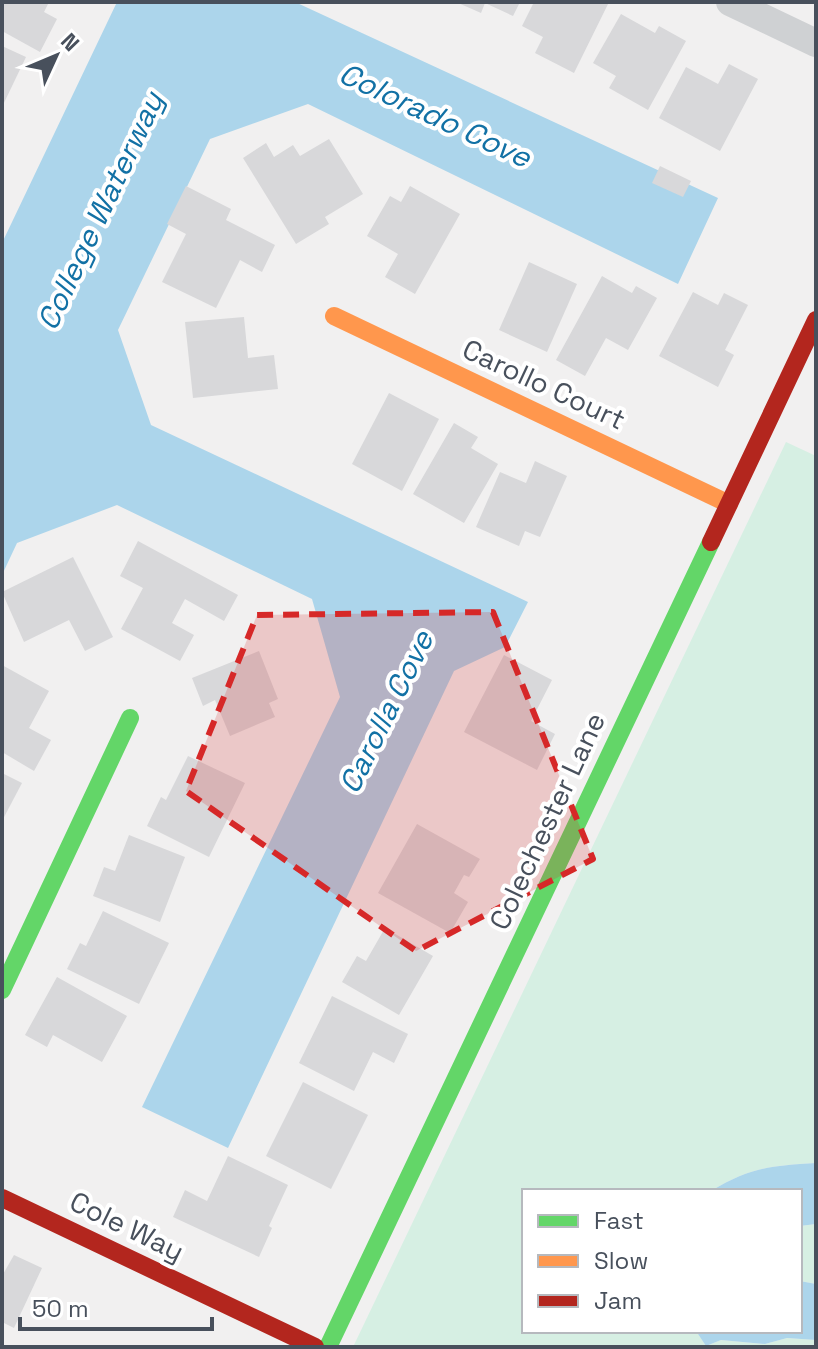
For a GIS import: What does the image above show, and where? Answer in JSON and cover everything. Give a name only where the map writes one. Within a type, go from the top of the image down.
[{"type":"street","points":[[730,2],[816,43]]},
{"type":"street","name":"Carollo Court","points":[[334,316],[729,504]]},
{"type":"street","name":"Colechester Lane","points":[[328,1347],[816,320]]},
{"type":"street","points":[[2,990],[130,718]]},
{"type":"street","name":"Cole Way","points":[[2,1198],[315,1347]]},
{"type":"highlighted area","points":[[493,612],[593,859],[416,951],[186,791],[257,615]]},
{"type":"green space","points":[[786,442],[816,456],[816,1163],[761,1169],[715,1189],[522,1189],[522,1333],[697,1333],[706,1346],[721,1340],[765,1344],[787,1338],[816,1340],[816,1347],[353,1347]]},
{"type":"green space","points":[[816,1224],[816,1284],[802,1281],[802,1226]]},
{"type":"water","points":[[117,2],[295,2],[718,198],[678,284],[308,104],[210,139],[118,330],[151,425],[528,602],[505,647],[454,671],[228,1148],[142,1107],[340,697],[312,599],[117,505],[17,543],[2,575],[2,243]]},
{"type":"water","points":[[816,1163],[816,1224],[802,1226],[802,1189],[715,1189],[761,1169]]},
{"type":"water","points":[[802,1281],[816,1284],[816,1340],[787,1338],[765,1344],[721,1340],[706,1346],[697,1333],[802,1333]]},
{"type":"building","points":[[2,2],[49,2],[44,12],[57,19],[40,52],[2,31]]},
{"type":"building","points":[[456,2],[520,2],[513,16],[485,3],[481,13]]},
{"type":"building","points":[[534,2],[609,2],[574,73],[535,53],[543,37],[522,26]]},
{"type":"building","points":[[621,14],[655,33],[659,26],[686,41],[648,110],[609,88],[616,76],[593,63]]},
{"type":"building","points":[[2,46],[26,57],[2,107]]},
{"type":"building","points":[[729,64],[758,79],[720,151],[659,118],[686,67],[718,84]]},
{"type":"building","points":[[329,139],[363,194],[325,217],[329,224],[296,244],[243,158],[266,143],[274,157],[293,145],[300,156]]},
{"type":"building","points":[[660,166],[691,181],[683,197],[652,183]]},
{"type":"building","points":[[186,186],[231,209],[226,220],[275,245],[262,272],[240,260],[216,308],[162,282],[186,234],[167,224]]},
{"type":"building","points":[[410,186],[460,214],[415,294],[385,277],[398,254],[367,236],[390,196],[401,202]]},
{"type":"building","points":[[529,262],[577,284],[547,352],[499,330]]},
{"type":"building","points":[[602,276],[632,293],[636,286],[657,298],[628,350],[606,338],[585,376],[556,360]]},
{"type":"building","points":[[693,292],[718,305],[724,293],[748,305],[725,350],[734,355],[718,387],[659,356]]},
{"type":"building","points":[[244,317],[248,358],[274,355],[278,389],[193,398],[185,322]]},
{"type":"building","points":[[389,393],[439,419],[402,491],[352,464]]},
{"type":"building","points":[[454,423],[478,437],[471,448],[498,464],[464,523],[413,494]]},
{"type":"building","points":[[535,461],[567,476],[540,537],[525,531],[519,546],[476,527],[500,472],[526,483]]},
{"type":"building","points":[[138,541],[238,595],[224,621],[185,599],[172,623],[194,635],[180,661],[121,629],[143,588],[120,576]]},
{"type":"building","points":[[73,557],[113,637],[85,651],[69,620],[24,642],[2,592]]},
{"type":"building","points":[[259,651],[278,699],[269,703],[275,717],[230,736],[215,700],[203,706],[192,678]]},
{"type":"building","points":[[504,655],[552,680],[531,721],[555,734],[537,770],[464,732]]},
{"type":"building","points":[[2,665],[49,691],[29,728],[51,740],[34,771],[2,752]]},
{"type":"building","points":[[188,756],[245,783],[209,857],[147,826],[161,797],[166,800]]},
{"type":"building","points":[[2,773],[22,783],[2,821]]},
{"type":"building","points":[[417,824],[480,859],[469,877],[464,875],[454,893],[468,902],[450,933],[378,893]]},
{"type":"building","points":[[129,835],[185,857],[160,922],[93,896],[104,867],[115,871]]},
{"type":"building","points":[[103,911],[169,943],[139,1004],[67,969],[80,943],[86,946]]},
{"type":"building","points":[[385,928],[433,956],[399,1015],[342,982],[357,956],[366,961]]},
{"type":"building","points":[[57,977],[127,1016],[102,1062],[53,1035],[47,1047],[25,1035]]},
{"type":"building","points":[[332,996],[408,1034],[394,1063],[373,1052],[354,1091],[299,1063]]},
{"type":"building","points":[[303,1082],[368,1115],[331,1189],[266,1156]]},
{"type":"building","points":[[228,1156],[288,1185],[259,1257],[173,1217],[185,1190],[207,1201]]},
{"type":"building","points":[[14,1255],[42,1268],[14,1328],[2,1322],[2,1276]]},
{"type":"traffic: fast","points":[[328,1347],[711,542]]},
{"type":"traffic: fast","points":[[2,990],[130,718]]},
{"type":"traffic: slow","points":[[334,316],[729,504]]},
{"type":"traffic: jam","points":[[711,542],[816,320]]},
{"type":"traffic: jam","points":[[2,1198],[315,1347]]},
{"type":"water label","name":"Colorado Cove","points":[[435,115]]},
{"type":"water label","name":"College Waterway","points":[[100,211]]},
{"type":"water label","name":"Carolla Cove","points":[[386,712]]}]
